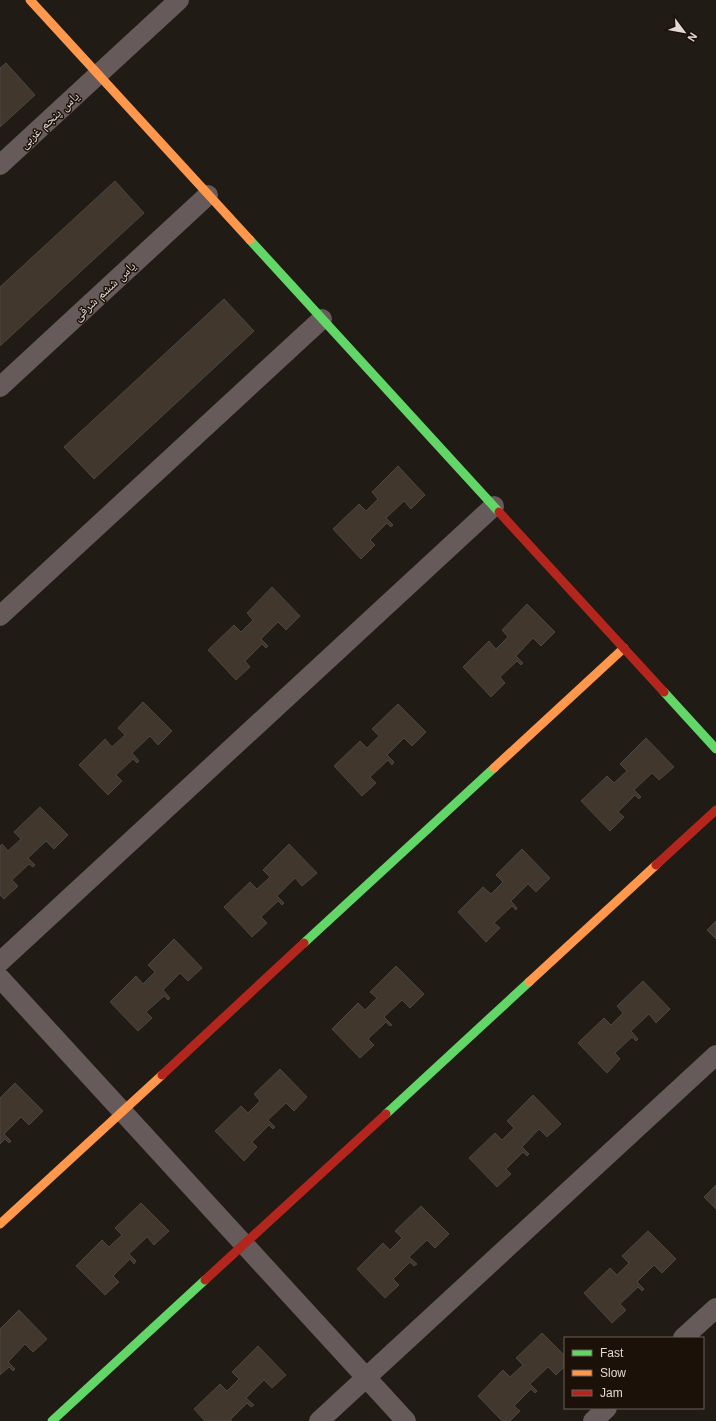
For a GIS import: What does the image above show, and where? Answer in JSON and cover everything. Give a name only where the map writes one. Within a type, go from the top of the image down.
[{"type":"street","points":[[30,0],[716,749]]},
{"type":"street","name":"یاس پنجم غربی","points":[[0,165],[179,0]]},
{"type":"street","name":"یاس ششم شرقی","points":[[0,387],[208,195]]},
{"type":"street","points":[[0,616],[322,319]]},
{"type":"street","points":[[0,962],[494,506]]},
{"type":"street","points":[[0,1224],[624,648]]},
{"type":"street","points":[[52,1421],[716,810]]},
{"type":"street","points":[[0,978],[406,1421]]},
{"type":"street","points":[[319,1421],[716,1055]]},
{"type":"street","points":[[684,1337],[716,1308]]},
{"type":"street","points":[[593,1421],[606,1409]]},
{"type":"building","points":[[6,63],[35,95],[0,127],[0,68]]},
{"type":"building","points":[[115,181],[144,213],[0,346],[0,287]]},
{"type":"building","points":[[224,299],[254,331],[94,479],[64,447]]},
{"type":"building","points":[[398,466],[425,495],[411,509],[404,501],[386,518],[393,525],[391,527],[387,523],[370,540],[375,545],[361,559],[333,529],[359,504],[366,511],[378,499],[372,492]]},
{"type":"building","points":[[272,587],[300,616],[286,630],[278,622],[261,639],[268,646],[266,648],[262,644],[245,661],[250,667],[236,680],[208,650],[234,625],[241,632],[253,620],[247,613]]},
{"type":"building","points":[[527,604],[555,632],[541,646],[533,638],[516,656],[523,663],[521,665],[517,661],[500,677],[505,683],[491,697],[463,667],[489,641],[496,649],[508,637],[502,630]]},
{"type":"building","points":[[143,702],[172,731],[158,745],[150,736],[132,753],[139,761],[137,763],[133,759],[116,775],[122,781],[108,795],[79,765],[105,739],[112,747],[125,735],[118,728]]},
{"type":"building","points":[[398,704],[426,732],[412,746],[404,738],[387,755],[394,762],[392,765],[388,760],[370,777],[376,783],[362,796],[334,766],[360,741],[367,748],[379,736],[372,729]]},
{"type":"building","points":[[646,738],[674,767],[659,780],[652,773],[634,790],[641,797],[639,799],[635,795],[618,812],[624,817],[610,831],[581,801],[607,776],[614,783],[627,771],[620,764]]},
{"type":"building","points":[[40,807],[68,835],[54,849],[46,841],[28,858],[35,865],[33,867],[29,864],[12,880],[18,886],[4,899],[0,895],[0,846],[2,844],[8,851],[21,839],[14,832]]},
{"type":"building","points":[[289,844],[317,873],[302,886],[295,878],[277,896],[284,903],[282,905],[278,901],[261,917],[267,923],[252,937],[224,907],[250,882],[257,889],[270,877],[263,870]]},
{"type":"building","points":[[522,849],[550,878],[536,892],[528,884],[511,901],[517,908],[516,910],[512,906],[494,923],[500,928],[486,942],[458,912],[483,887],[491,894],[503,882],[496,875]]},
{"type":"building","points":[[716,921],[716,939],[707,930]]},
{"type":"building","points":[[174,939],[202,968],[188,981],[180,973],[163,990],[170,998],[168,1000],[164,996],[146,1012],[152,1018],[138,1031],[110,1002],[136,976],[143,984],[155,972],[148,965]]},
{"type":"building","points":[[396,966],[424,994],[410,1008],[402,1000],[384,1017],[392,1025],[390,1026],[386,1022],[368,1039],[374,1045],[360,1058],[332,1029],[358,1003],[365,1010],[377,998],[370,992]]},
{"type":"building","points":[[643,981],[670,1009],[656,1023],[649,1014],[631,1031],[638,1039],[636,1041],[632,1037],[615,1053],[620,1059],[607,1073],[578,1043],[604,1018],[611,1025],[623,1013],[617,1006]]},
{"type":"building","points":[[280,1069],[307,1097],[294,1111],[286,1103],[268,1120],[275,1127],[273,1129],[269,1125],[252,1142],[257,1147],[244,1161],[215,1131],[241,1106],[248,1113],[260,1101],[254,1094]]},
{"type":"building","points":[[15,1083],[43,1111],[29,1125],[21,1117],[4,1134],[11,1141],[9,1143],[5,1139],[0,1144],[0,1098]]},
{"type":"building","points":[[533,1095],[561,1124],[547,1137],[539,1129],[522,1147],[529,1154],[527,1156],[523,1152],[506,1169],[511,1174],[497,1187],[469,1158],[495,1133],[502,1140],[514,1128],[507,1121]]},
{"type":"building","points":[[716,1185],[716,1209],[704,1197]]},
{"type":"building","points":[[141,1203],[169,1231],[154,1245],[147,1237],[129,1254],[136,1261],[134,1264],[130,1259],[113,1276],[119,1282],[105,1295],[76,1266],[102,1240],[109,1247],[122,1235],[115,1228]]},
{"type":"building","points":[[421,1206],[449,1234],[435,1248],[427,1240],[409,1257],[417,1264],[414,1266],[410,1262],[393,1279],[399,1285],[385,1298],[357,1269],[383,1243],[390,1250],[402,1238],[395,1231]]},
{"type":"building","points":[[648,1231],[676,1259],[662,1273],[654,1265],[637,1282],[644,1289],[642,1291],[638,1287],[620,1304],[626,1310],[612,1323],[584,1293],[610,1268],[617,1275],[629,1263],[622,1256]]},
{"type":"building","points":[[19,1310],[47,1339],[33,1352],[25,1344],[8,1362],[15,1369],[13,1371],[9,1367],[0,1375],[0,1329]]},
{"type":"building","points":[[542,1333],[564,1355],[564,1367],[556,1375],[548,1367],[530,1384],[537,1391],[535,1393],[531,1389],[514,1406],[520,1411],[510,1421],[502,1421],[478,1396],[503,1370],[510,1377],[523,1365],[516,1358]]},
{"type":"building","points":[[258,1346],[286,1375],[272,1388],[264,1380],[246,1398],[254,1405],[251,1407],[247,1403],[230,1420],[232,1421],[205,1421],[194,1409],[220,1384],[227,1391],[239,1379],[232,1372]]},
{"type":"traffic: fast","points":[[250,240],[499,512]]},
{"type":"traffic: fast","points":[[664,692],[716,749]]},
{"type":"traffic: fast","points":[[304,943],[494,768]]},
{"type":"traffic: fast","points":[[386,1114],[529,982]]},
{"type":"traffic: fast","points":[[52,1421],[205,1280]]},
{"type":"traffic: slow","points":[[30,0],[250,240]]},
{"type":"traffic: slow","points":[[494,768],[624,648]]},
{"type":"traffic: slow","points":[[529,982],[656,865]]},
{"type":"traffic: slow","points":[[0,1224],[162,1075]]},
{"type":"traffic: jam","points":[[499,512],[664,692]]},
{"type":"traffic: jam","points":[[656,865],[716,810]]},
{"type":"traffic: jam","points":[[162,1075],[304,943]]},
{"type":"traffic: jam","points":[[205,1280],[386,1114]]}]
